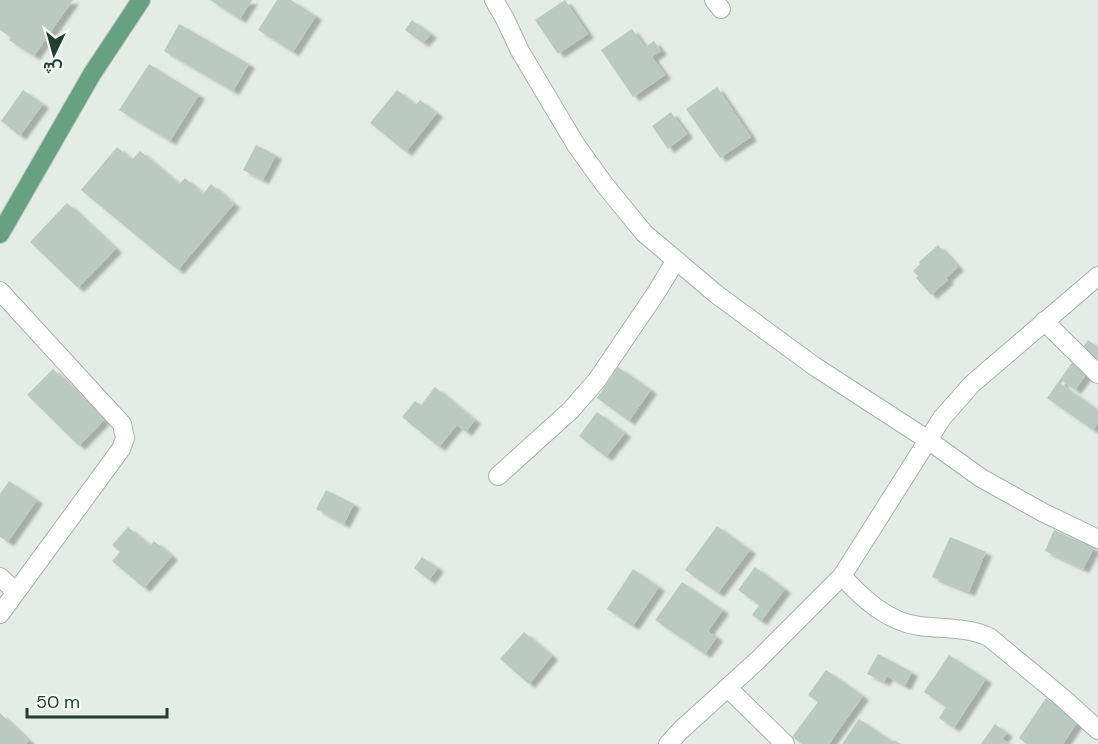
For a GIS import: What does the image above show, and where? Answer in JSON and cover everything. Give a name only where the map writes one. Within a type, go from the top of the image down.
[{"type":"main road","points":[[0,234],[92,74],[141,0]]},
{"type":"street","points":[[494,0],[520,51],[576,146],[644,233],[716,294],[814,366],[981,478],[1044,513],[1098,539]]},
{"type":"street","points":[[498,476],[571,410],[597,380],[676,260]]},
{"type":"street","points":[[668,744],[842,576],[927,440],[942,418],[972,384],[1098,276]]},
{"type":"street","points":[[0,291],[122,424],[124,438],[121,449],[0,614]]},
{"type":"street","points":[[1044,321],[1098,374]]},
{"type":"street","points":[[842,576],[858,593],[901,622],[978,632],[989,637],[1098,730]]},
{"type":"street","points":[[0,577],[16,592]]},
{"type":"street","points":[[728,688],[785,744]]},
{"type":"building","points":[[0,0],[73,0],[34,56],[9,40],[11,37],[0,30]]},
{"type":"building","points":[[210,0],[252,0],[240,19]]},
{"type":"building","points":[[277,0],[291,0],[316,16],[293,52],[258,30]]},
{"type":"building","points":[[565,0],[588,34],[558,54],[535,20]]},
{"type":"building","points":[[412,20],[431,34],[423,43],[405,30]]},
{"type":"building","points":[[179,24],[249,64],[233,91],[164,51]]},
{"type":"building","points":[[632,29],[645,47],[654,41],[661,51],[652,57],[665,75],[633,97],[601,50]]},
{"type":"building","points":[[149,64],[199,95],[170,141],[119,110]]},
{"type":"building","points":[[717,87],[751,137],[720,158],[686,109]]},
{"type":"building","points":[[23,90],[43,104],[20,136],[1,121]]},
{"type":"building","points":[[397,90],[416,105],[420,100],[437,113],[406,152],[370,123]]},
{"type":"building","points":[[671,112],[687,134],[668,149],[652,126]]},
{"type":"building","points":[[256,145],[276,155],[263,180],[243,170]]},
{"type":"building","points":[[117,147],[132,160],[140,151],[179,184],[185,178],[203,194],[211,184],[234,204],[178,270],[81,190]]},
{"type":"building","points":[[67,203],[116,249],[78,288],[30,242]]},
{"type":"building","points":[[938,245],[958,267],[946,278],[948,280],[931,295],[913,271],[920,264],[919,262]]},
{"type":"building","points":[[1088,340],[1098,347],[1098,358],[1075,390],[1063,381],[1061,384],[1098,410],[1098,423],[1093,430],[1047,398]]},
{"type":"building","points":[[618,367],[651,390],[629,421],[597,398]]},
{"type":"building","points":[[53,369],[104,420],[79,446],[27,395]]},
{"type":"building","points":[[435,387],[475,420],[466,432],[457,425],[439,447],[402,417],[415,401],[421,405]]},
{"type":"building","points":[[597,412],[625,433],[606,457],[579,436]]},
{"type":"building","points":[[9,481],[37,500],[8,542],[0,537],[0,494]]},
{"type":"building","points":[[326,490],[354,504],[344,524],[316,509]]},
{"type":"building","points":[[717,526],[750,550],[718,593],[685,570]]},
{"type":"building","points":[[128,527],[150,546],[154,541],[172,556],[144,588],[112,561],[120,552],[112,545]]},
{"type":"building","points":[[1054,530],[1094,548],[1083,569],[1045,551]]},
{"type":"building","points":[[950,537],[986,552],[969,592],[932,577]]},
{"type":"building","points":[[422,557],[438,568],[429,580],[414,568]]},
{"type":"building","points":[[755,567],[785,589],[761,621],[752,615],[759,605],[738,590]]},
{"type":"building","points":[[633,569],[659,587],[633,626],[607,609]]},
{"type":"building","points":[[682,582],[723,610],[708,631],[717,637],[705,654],[655,620]]},
{"type":"building","points":[[524,632],[552,656],[529,684],[500,659]]},
{"type":"building","points":[[878,654],[912,672],[905,686],[887,676],[884,682],[867,674]]},
{"type":"building","points":[[949,655],[986,679],[954,728],[939,718],[946,707],[924,692]]},
{"type":"building","points":[[826,670],[863,696],[829,744],[802,744],[792,737],[818,702],[808,695]]},
{"type":"building","points":[[1046,698],[1079,720],[1063,744],[1027,744],[1019,738]]},
{"type":"building","points":[[0,713],[29,741],[26,744],[0,744]]},
{"type":"building","points":[[859,719],[893,742],[894,740],[901,744],[842,744]]},
{"type":"building","points":[[995,724],[1007,733],[1002,739],[1010,744],[981,744]]}]
